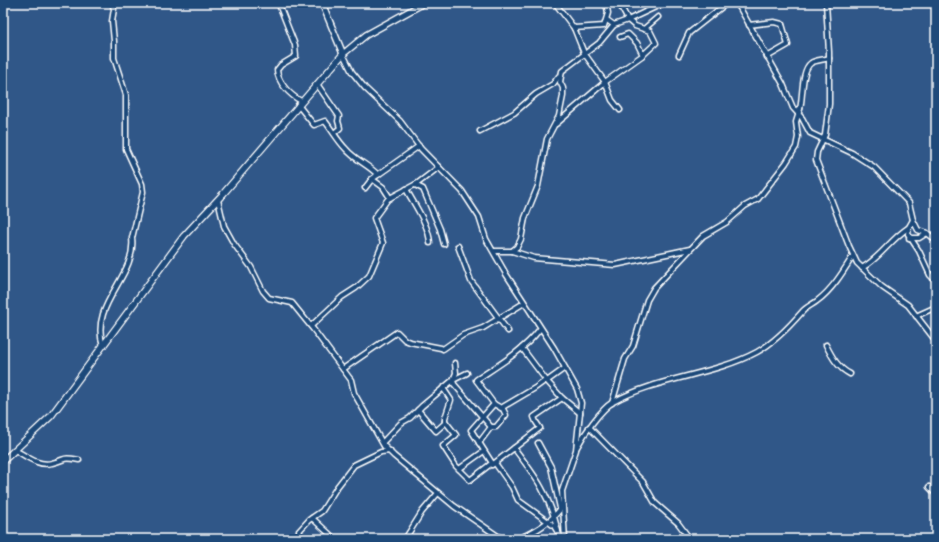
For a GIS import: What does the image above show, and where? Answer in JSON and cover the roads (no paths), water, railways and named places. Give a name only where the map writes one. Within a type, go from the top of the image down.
[{"type":"main road","points":[[3,461],[51,416],[184,236],[218,200],[299,103],[343,54]]},
{"type":"street","points":[[103,346],[100,330],[102,315],[128,266],[133,244],[132,238],[143,192],[142,184],[126,149],[126,95],[114,58],[112,3]]},
{"type":"street","points":[[322,3],[352,72],[365,88],[400,121],[419,146],[462,191],[479,217],[486,240],[565,368],[581,403],[576,450]]},
{"type":"street","points":[[343,54],[366,35],[424,3]]},
{"type":"street","points":[[555,3],[574,28],[584,53],[605,82],[612,100],[620,110]]},
{"type":"street","points":[[574,28],[601,27],[606,25],[608,13],[606,3]]},
{"type":"street","points":[[555,126],[605,82],[643,55],[656,43],[650,31],[635,26],[628,20],[619,3]]},
{"type":"street","points":[[480,131],[514,113],[536,94],[553,84],[569,64],[599,43],[614,25],[664,3]]},
{"type":"street","points":[[679,55],[689,33],[727,3]]},
{"type":"street","points":[[737,3],[784,84],[794,108],[810,133],[852,153],[874,167],[909,203],[912,220],[918,230],[927,233],[936,240]]},
{"type":"street","points":[[826,3],[829,58],[829,104],[823,139],[817,152],[816,160],[853,256],[862,268],[882,287],[908,305],[936,341]]},
{"type":"street","points":[[280,7],[295,45],[296,56],[281,65],[277,70],[277,76],[285,88],[299,103],[314,125],[325,121],[345,149],[359,162],[373,170],[378,175]]},
{"type":"street","points":[[644,29],[658,17]]},
{"type":"street","points":[[607,20],[614,25]]},
{"type":"street","points":[[749,24],[774,22],[782,24],[788,45],[767,57]]},
{"type":"street","points":[[620,37],[628,34],[637,43],[643,55]]},
{"type":"street","points":[[612,403],[625,359],[633,346],[647,300],[654,288],[703,236],[727,222],[745,206],[758,199],[786,163],[796,147],[798,137],[796,122],[800,109],[807,68],[812,62],[829,58]]},
{"type":"street","points":[[512,251],[517,247],[521,239],[525,218],[538,186],[547,139],[555,126],[563,96],[560,76]]},
{"type":"street","points":[[317,84],[339,116],[338,122],[340,128],[334,133]]},
{"type":"street","points":[[794,108],[800,109]]},
{"type":"street","points":[[365,188],[372,179],[419,146]]},
{"type":"street","points":[[311,326],[342,297],[356,288],[369,276],[384,243],[374,218],[390,198],[415,185],[439,167]]},
{"type":"street","points":[[372,179],[383,187],[390,198]]},
{"type":"street","points":[[415,185],[423,189],[440,229],[444,244]]},
{"type":"street","points":[[406,190],[428,231],[430,243]]},
{"type":"street","points":[[218,200],[224,226],[234,244],[251,267],[263,290],[269,298],[292,303],[311,326],[351,380],[354,393],[383,442],[390,451],[438,493],[502,539]]},
{"type":"street","points":[[862,268],[876,258],[896,236],[908,227],[912,220]]},
{"type":"street","points":[[908,227],[909,238],[919,251],[930,275],[936,281]]},
{"type":"street","points":[[909,238],[919,238],[927,233]]},
{"type":"street","points":[[458,246],[471,281],[500,318],[508,331]]},
{"type":"street","points":[[494,251],[512,251],[534,258],[615,265],[691,249]]},
{"type":"street","points":[[518,539],[548,522],[561,508],[562,492],[576,450],[589,427],[612,403],[660,382],[712,368],[758,352],[791,325],[803,310],[818,301],[840,276],[853,256]]},
{"type":"street","points":[[343,369],[397,332],[405,340],[410,342],[442,349],[463,335],[483,328],[524,303]]},
{"type":"street","points":[[916,316],[936,306]]},
{"type":"street","points":[[479,443],[491,427],[496,427],[505,417],[501,408],[494,404],[476,380],[522,348],[540,329]]},
{"type":"street","points":[[826,345],[837,364],[842,370],[850,374]]},
{"type":"street","points":[[522,348],[546,380],[562,398],[580,413]]},
{"type":"street","points":[[455,363],[456,373],[453,380],[454,384],[491,427]]},
{"type":"street","points":[[501,408],[565,368]]},
{"type":"street","points":[[383,442],[401,423],[410,418],[443,388],[453,380],[467,373]]},
{"type":"street","points":[[418,410],[436,431],[445,424],[451,400],[443,388]]},
{"type":"street","points":[[445,421],[456,435],[443,446],[459,469],[470,480],[540,428],[534,417],[562,398]]},
{"type":"street","points":[[494,404],[483,414],[483,418],[471,430],[493,464],[512,487],[518,500],[548,522],[565,538]]},
{"type":"street","points":[[589,427],[643,482],[655,503],[678,523],[690,539]]},
{"type":"street","points":[[538,443],[551,467],[561,508],[565,538]]},
{"type":"street","points":[[514,448],[542,486],[555,516],[559,534]]},
{"type":"street","points":[[15,450],[34,461],[43,464],[52,463],[67,457],[79,460]]},
{"type":"street","points":[[301,538],[299,531],[312,518],[322,511],[337,487],[354,465],[381,452],[390,451]]},
{"type":"street","points":[[459,469],[484,451]]},
{"type":"street","points":[[929,487],[936,494]]},
{"type":"street","points":[[405,539],[422,512],[438,493]]},
{"type":"street","points":[[312,518],[335,539]]}]
